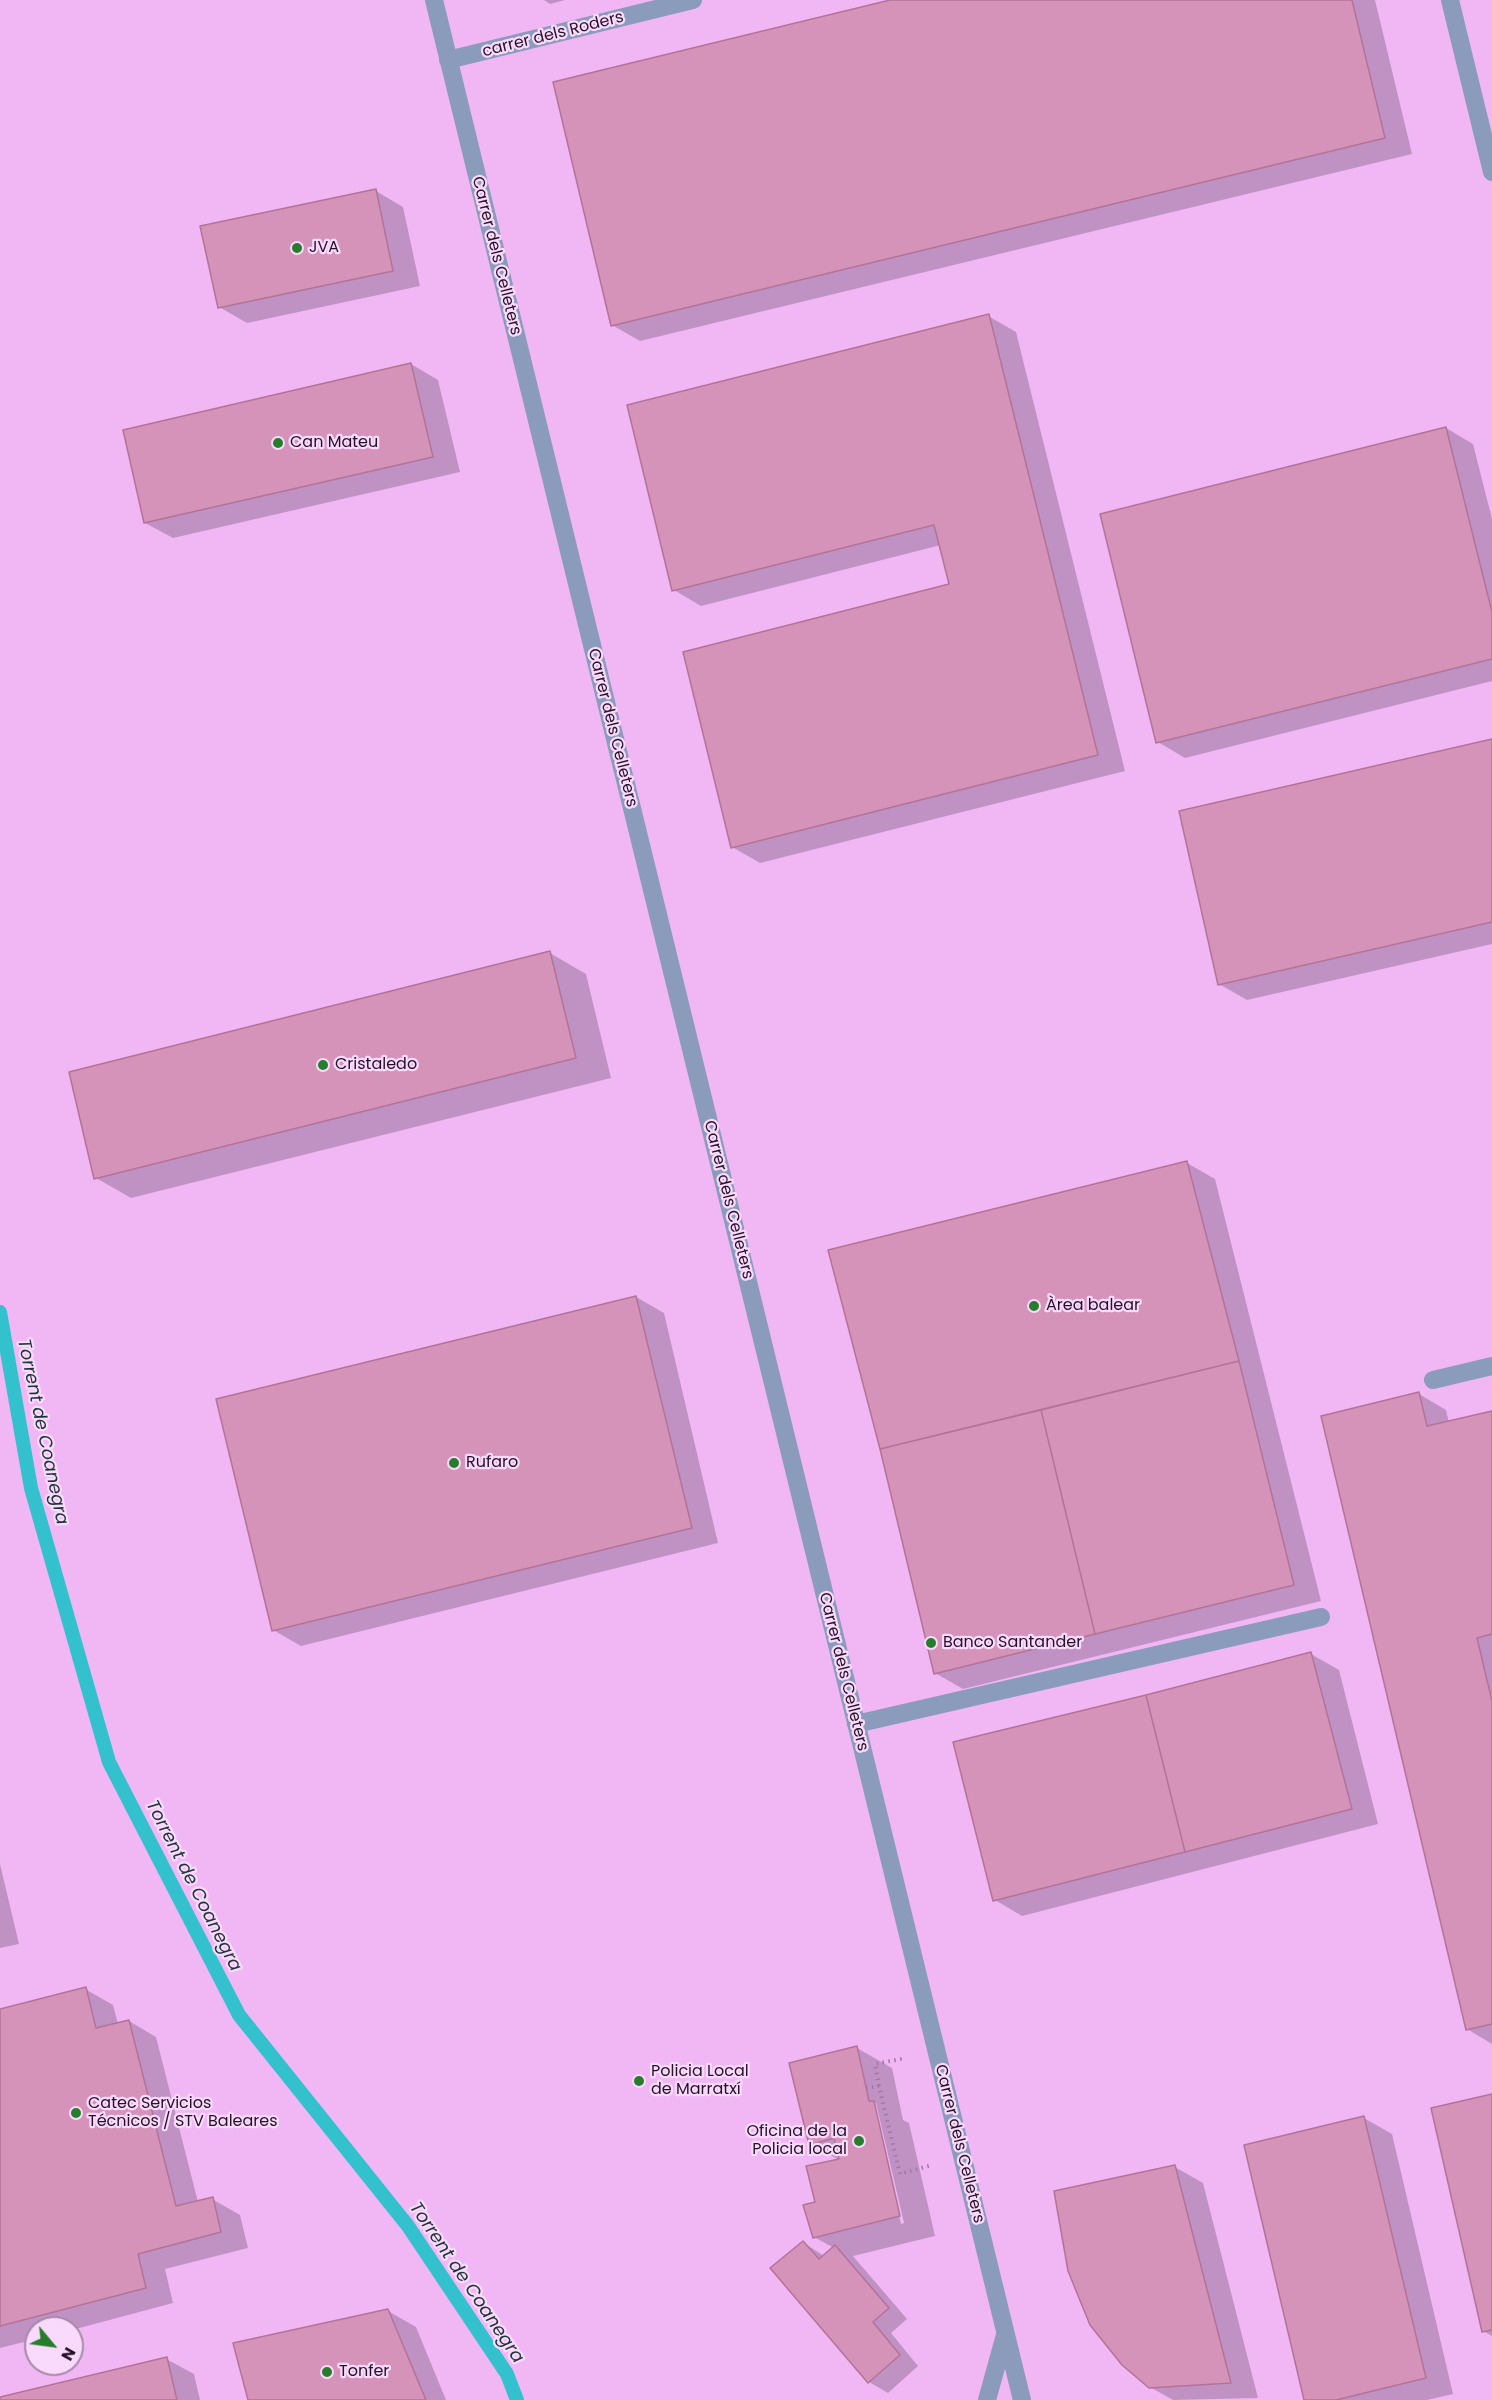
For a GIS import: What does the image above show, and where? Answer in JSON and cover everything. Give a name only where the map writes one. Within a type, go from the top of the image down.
[{"type":"street","name":"Carrer dels Celleters","points":[[434,0],[1022,2400]]},
{"type":"street","name":"carrer dels Roders","points":[[448,60],[693,0]]},
{"type":"street","points":[[1450,0],[1492,172]]},
{"type":"street","points":[[1433,1380],[1492,1366]]},
{"type":"street","points":[[856,1724],[1321,1617]]},
{"type":"street","points":[[987,2400],[1006,2333]]},
{"type":"path","points":[[936,2051],[875,2064],[900,2174],[962,2156]]},
{"type":"path","points":[[866,2088],[879,2086]]},
{"type":"shaded area","points":[[0,0],[1492,0],[1492,2400],[0,2400]]},
{"type":"building","points":[[890,0],[1352,0],[1385,138],[611,326],[553,82]]},
{"type":"building","name":"JVA","points":[[376,189],[393,271],[218,308],[200,226]]},
{"type":"building","points":[[989,314],[1098,755],[731,848],[683,652],[949,584],[934,525],[672,591],[627,405]]},
{"type":"building","name":"Can Mateu","points":[[411,363],[433,457],[144,523],[123,430]]},
{"type":"building","points":[[1446,427],[1492,612],[1492,659],[1156,743],[1100,514]]},
{"type":"building","points":[[1492,739],[1492,922],[1218,985],[1179,811]]},
{"type":"building","name":"Cristaledo","points":[[550,951],[576,1058],[94,1179],[69,1072]]},
{"type":"building","name":"Àrea balear","points":[[1187,1161],[1239,1361],[880,1449],[828,1250]]},
{"type":"building","name":"Rufaro","points":[[636,1296],[692,1528],[272,1631],[216,1399]]},
{"type":"building","points":[[1239,1361],[1294,1585],[1095,1634],[1041,1410]]},
{"type":"building","points":[[1419,1392],[1427,1426],[1492,1411],[1492,1634],[1477,1638],[1492,1701],[1492,2024],[1466,2030],[1321,1416]]},
{"type":"building","points":[[1041,1410],[1095,1634],[934,1674],[880,1449]]},
{"type":"building","points":[[1311,1652],[1352,1809],[1185,1852],[1146,1695]]},
{"type":"building","points":[[1146,1695],[1185,1852],[993,1901],[953,1742]]},
{"type":"building","name":"Catec Servicios Técnicos / STV Baleares","points":[[86,1987],[96,2028],[129,2020],[176,2206],[213,2197],[221,2232],[138,2254],[146,2288],[38,2316],[24,2316],[24,2320],[0,2326],[0,2009]]},
{"type":"building","name":"Oficina de la Policia local","points":[[857,2046],[869,2101],[874,2101],[900,2216],[813,2238],[803,2205],[815,2202],[806,2166],[839,2159],[834,2138],[809,2145],[789,2063]]},
{"type":"building","points":[[1492,2094],[1492,2330],[1482,2332],[1431,2108]]},
{"type":"building","points":[[1364,2116],[1426,2378],[1336,2400],[1304,2400],[1244,2145]]},
{"type":"building","points":[[1175,2165],[1231,2383],[1149,2388],[1122,2365],[1090,2325],[1068,2271],[1054,2191]]},
{"type":"building","points":[[803,2241],[819,2259],[835,2245],[889,2308],[873,2322],[900,2355],[868,2383],[770,2268]]},
{"type":"building","name":"Tonfer","points":[[388,2309],[426,2400],[248,2400],[233,2343]]},
{"type":"building","points":[[167,2357],[177,2400],[0,2400],[0,2397]]},
{"type":"waterway","name":"Torrent de Coanegra","points":[[0,1312],[31,1488],[109,1762],[239,2015],[408,2226],[507,2374],[517,2400]]},
{"type":"place","name":"JVA","points":[[297,248]]},
{"type":"place","name":"Can Mateu","points":[[278,443]]},
{"type":"place","name":"Cristaledo","points":[[323,1065]]},
{"type":"place","name":"Àrea balear","points":[[1034,1306]]},
{"type":"place","name":"Rufaro","points":[[454,1463]]},
{"type":"place","name":"Banco Santander","points":[[931,1643]]},
{"type":"place","name":"Policia Local de Marratxí","points":[[639,2081]]},
{"type":"place","name":"Catec Servicios Técnicos / STV Baleares","points":[[76,2113]]},
{"type":"place","name":"Oficina de la Policia local","points":[[859,2141]]},
{"type":"place","name":"Tonfer","points":[[327,2372]]}]
